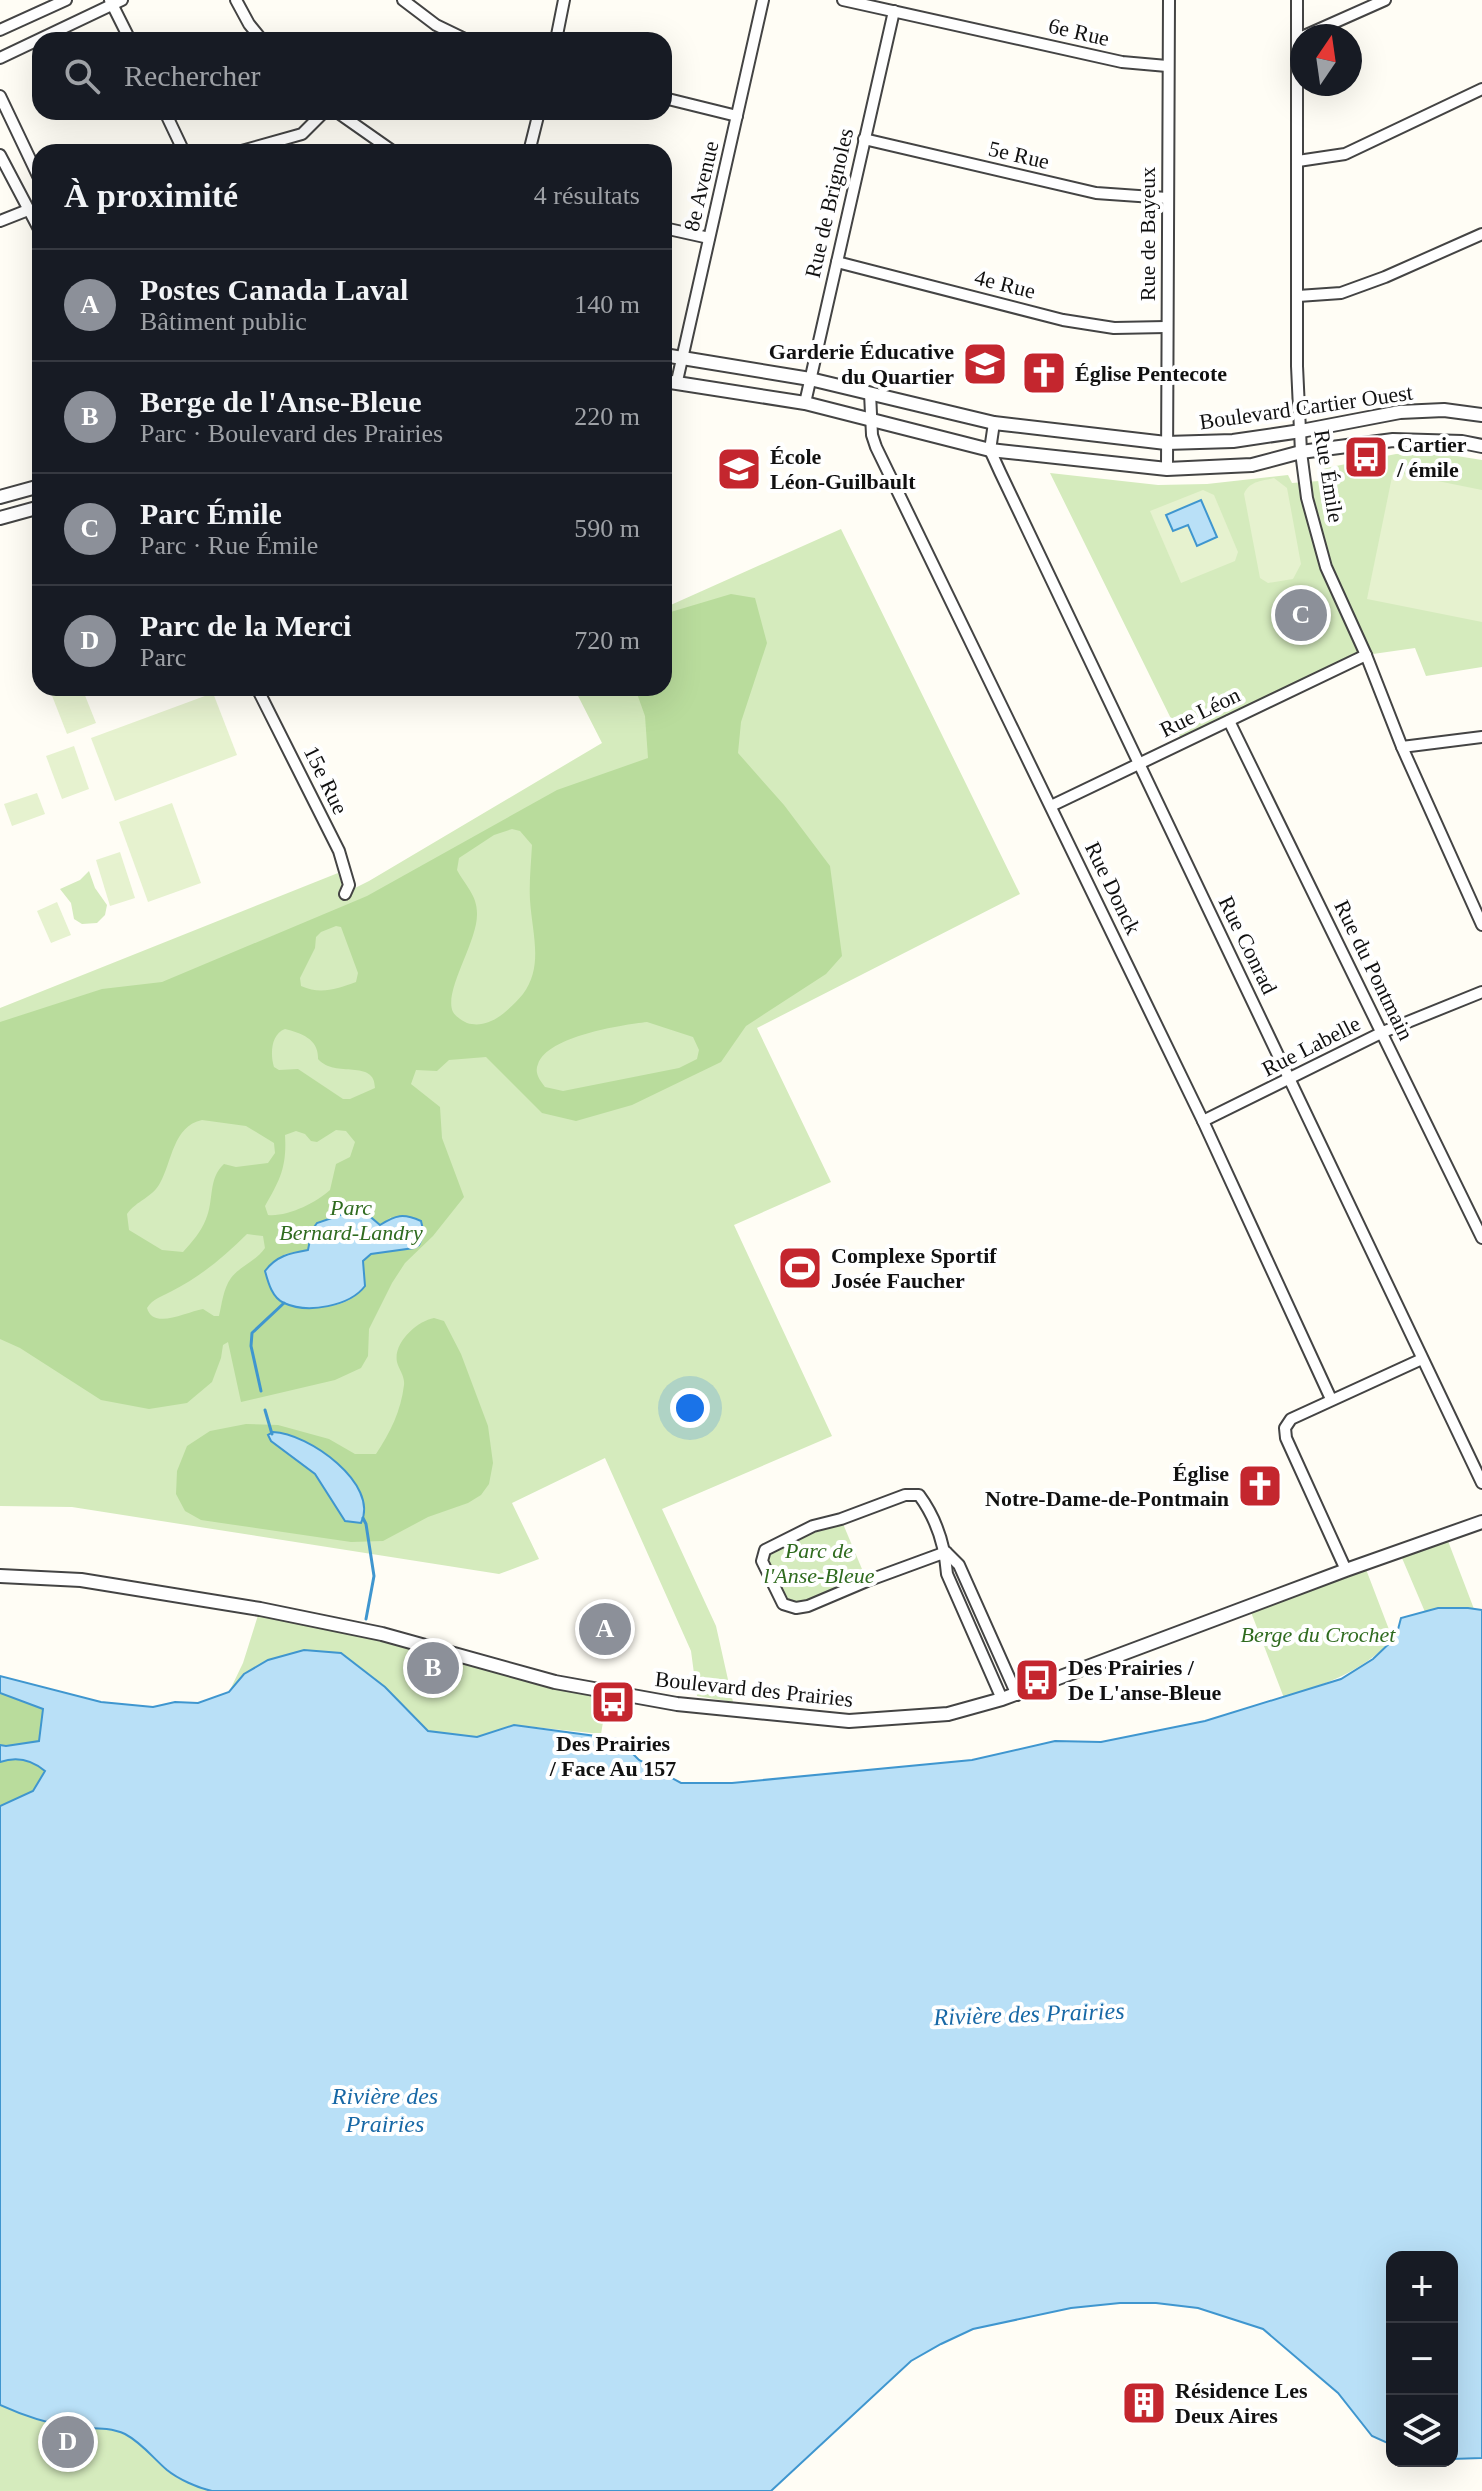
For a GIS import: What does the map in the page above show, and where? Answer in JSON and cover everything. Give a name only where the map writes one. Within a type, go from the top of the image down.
[{"type":"street","points":[[0,30],[66,0]]},
{"type":"street","points":[[236,0],[256,32]]},
{"type":"street","points":[[403,0],[450,32]]},
{"type":"street","points":[[558,32],[564,0]]},
{"type":"street","name":"8e Avenue","points":[[672,377],[683,356],[763,0]]},
{"type":"street","name":"6e Rue","points":[[843,0],[1122,62],[1167,66]]},
{"type":"street","name":"Rue de Bayeux","points":[[1167,469],[1169,0]]},
{"type":"street","name":"Rue Émile","points":[[1297,0],[1300,24]]},
{"type":"street","points":[[1332,24],[1385,0]]},
{"type":"street","points":[[52,32],[115,1],[127,32]]},
{"type":"street","name":"Rue de Brignoles","points":[[805,403],[894,11]]},
{"type":"street","points":[[0,58],[32,42]]},
{"type":"street","points":[[1298,161],[1345,154],[1482,89]]},
{"type":"street","points":[[0,96],[32,163]]},
{"type":"street","name":"Rue Émile","points":[[1300,96],[1297,366],[1301,452],[1307,498],[1326,567],[1482,925]]},
{"type":"street","points":[[672,100],[737,116]]},
{"type":"street","points":[[169,120],[180,144]]},
{"type":"street","points":[[266,144],[302,134],[316,120]]},
{"type":"street","points":[[348,120],[383,144]]},
{"type":"street","points":[[531,144],[537,120]]},
{"type":"street","name":"5e Rue","points":[[864,139],[1096,193],[1167,198]]},
{"type":"street","points":[[0,155],[32,217]]},
{"type":"street","points":[[0,221],[28,210]]},
{"type":"street","points":[[672,230],[709,238]]},
{"type":"street","points":[[1298,296],[1341,293],[1482,234]]},
{"type":"street","name":"4e Rue","points":[[837,262],[1063,320],[1114,328],[1166,327]]},
{"type":"street","name":"Boulevard Cartier Ouest","points":[[672,355],[810,379],[994,423],[1166,443],[1233,441],[1400,412],[1444,410],[1482,415]]},
{"type":"street","name":"Boulevard Cartier Ouest","points":[[672,381],[805,403],[990,450],[1167,469],[1252,465],[1301,452],[1393,440],[1462,442],[1482,446]]},
{"type":"street","name":"Rue Donck","points":[[870,393],[876,447],[1203,1121],[1331,1399]]},
{"type":"street","points":[[990,450],[994,423]]},
{"type":"street","name":"Rue Conrad","points":[[990,450],[1482,1483]]},
{"type":"street","points":[[0,497],[32,488]]},
{"type":"street","points":[[0,518],[32,509]]},
{"type":"street","name":"Rue Léon","points":[[1051,806],[1366,655]]},
{"type":"street","name":"15e Rue","points":[[261,696],[339,851],[349,885],[345,894]]},
{"type":"street","name":"Rue du Pontmain","points":[[1229,721],[1482,1238]]},
{"type":"street","points":[[1402,747],[1482,737]]},
{"type":"street","name":"Rue Labelle","points":[[1203,1121],[1383,1032],[1482,992]]},
{"type":"street","points":[[1346,1570],[1286,1438],[1285,1428],[1291,1419],[1422,1359]]},
{"type":"street","points":[[946,1552],[796,1608],[783,1604],[762,1561],[765,1550],[813,1526],[905,1495],[919,1495],[927,1506],[946,1552],[947,1574],[1002,1699]]},
{"type":"street","name":"Boulevard des Prairies","points":[[0,1576],[81,1580],[260,1609],[382,1634],[555,1682],[677,1704],[849,1721],[948,1714],[1017,1695],[1346,1570],[1482,1522]]},
{"type":"street","points":[[946,1552],[959,1565],[1017,1695]]},
{"type":"green space","points":[[1438,453],[1482,460],[1482,667],[1426,676],[1415,648],[1366,655],[1183,743],[1050,473],[1158,485],[1207,484],[1288,475],[1292,483],[1319,481],[1321,469],[1396,454]]},
{"type":"green space","points":[[1393,472],[1482,490],[1482,622],[1367,599]]},
{"type":"green space","points":[[1274,478],[1287,488],[1301,564],[1293,579],[1268,583],[1260,578],[1244,494],[1253,484]]},
{"type":"green space","points":[[1203,490],[1214,495],[1238,552],[1235,561],[1181,583],[1150,511]]},
{"type":"green space","name":"Parc Bernard-Landry","points":[[841,529],[1020,894],[757,1028],[831,1182],[734,1225],[832,1436],[662,1509],[716,1626],[733,1702],[697,1696],[691,1651],[605,1458],[512,1503],[539,1559],[499,1574],[72,1507],[0,1506],[0,1008],[338,873],[345,893],[602,743],[578,696],[672,696],[672,604]]},
{"type":"green space","points":[[731,594],[755,598],[767,643],[741,722],[738,753],[784,805],[830,866],[842,956],[826,974],[746,1026],[721,1062],[632,1105],[576,1121],[542,1113],[486,1057],[449,1060],[437,1071],[416,1070],[411,1084],[440,1107],[442,1138],[464,1197],[433,1236],[405,1263],[392,1283],[369,1329],[368,1356],[361,1368],[335,1380],[241,1402],[228,1342],[223,1345],[212,1382],[187,1403],[149,1409],[101,1400],[20,1348],[0,1339],[0,1022],[102,989],[162,982],[367,896],[557,790],[648,758],[645,716],[638,696],[672,696],[672,612]],"holes":[[[512,829],[520,831],[532,845],[530,893],[535,961],[529,983],[518,1000],[491,1021],[475,1024],[456,1016],[451,1003],[477,913],[473,895],[457,870],[459,858],[494,835]],[[341,927],[358,973],[356,982],[322,991],[301,986],[300,978],[315,948],[316,937],[321,932]],[[647,1022],[693,1037],[699,1050],[697,1059],[679,1068],[563,1091],[545,1087],[538,1076],[538,1064],[544,1054],[570,1039]],[[285,1029],[303,1035],[316,1046],[318,1059],[325,1065],[368,1074],[375,1088],[343,1099],[298,1069],[279,1070],[274,1067],[272,1056],[273,1045]],[[202,1120],[246,1126],[274,1143],[275,1153],[268,1163],[236,1167],[224,1164],[213,1183],[208,1212],[196,1237],[183,1252],[162,1250],[129,1230],[127,1214],[157,1188],[179,1137],[192,1124]],[[336,1130],[346,1131],[355,1142],[350,1157],[336,1164],[330,1190],[301,1208],[268,1215],[265,1206],[281,1173],[285,1135],[296,1131],[317,1142]],[[367,1214],[380,1225],[391,1217],[401,1250],[371,1254],[363,1261],[365,1286],[345,1302],[311,1306],[275,1297],[265,1271],[285,1254],[308,1250]],[[247,1234],[263,1236],[265,1248],[228,1282],[219,1316],[203,1309],[163,1319],[150,1314],[147,1308],[152,1302],[212,1266]]]},
{"type":"green space","points":[[52,696],[85,696],[96,723],[67,734]]},
{"type":"green space","points":[[205,696],[214,696],[237,755],[115,801],[91,738]]},
{"type":"green space","points":[[74,746],[89,789],[62,799],[46,756]]},
{"type":"green space","points":[[37,793],[45,814],[12,826],[4,804]]},
{"type":"green space","points":[[172,803],[201,883],[148,902],[119,822]]},
{"type":"green space","points":[[120,852],[135,898],[110,906],[96,860]]},
{"type":"green space","points":[[89,871],[95,888],[107,905],[105,915],[97,923],[82,924],[74,919],[71,903],[60,889],[80,880]]},
{"type":"green space","points":[[57,902],[71,935],[51,943],[37,911]]},
{"type":"green space","points":[[434,1318],[444,1321],[461,1354],[488,1426],[493,1463],[489,1484],[481,1495],[468,1503],[428,1517],[383,1541],[351,1542],[201,1520],[185,1511],[176,1494],[177,1471],[187,1446],[210,1431],[246,1424],[278,1425],[329,1439],[355,1454],[376,1454],[394,1421],[403,1395],[404,1379],[397,1362],[399,1348],[414,1328]]},
{"type":"green space","name":"Parc de l'Anse-Bleue","points":[[841,1519],[867,1581],[808,1606],[783,1604],[762,1561],[765,1550]]},
{"type":"green space","points":[[1444,1535],[1474,1609],[1438,1608],[1425,1612],[1399,1551]]},
{"type":"green space","name":"Berge du Crochet","points":[[1364,1564],[1393,1640],[1355,1669],[1284,1698],[1249,1607]]},
{"type":"green space","points":[[260,1609],[608,1692],[601,1734],[514,1725],[477,1737],[428,1731],[385,1687],[341,1653],[304,1650],[268,1660],[244,1674],[229,1692],[243,1663]]},
{"type":"green space","points":[[0,1693],[44,1709],[39,1741],[0,1745]]},
{"type":"green space","points":[[10,1759],[34,1762],[46,1771],[33,1791],[0,1806],[0,1762]]},
{"type":"green space","points":[[0,2405],[70,2427],[118,2431],[142,2446],[172,2473],[188,2483],[212,2491],[0,2491]]},
{"type":"water","points":[[1201,500],[1217,537],[1197,546],[1188,525],[1173,531],[1166,515]]},
{"type":"water","points":[[355,1210],[367,1214],[380,1225],[400,1216],[415,1218],[421,1221],[424,1234],[414,1248],[371,1254],[363,1261],[365,1286],[349,1299],[316,1308],[280,1301],[271,1289],[265,1271],[284,1256],[308,1250],[312,1230],[317,1223]]},
{"type":"water","points":[[273,1432],[304,1441],[337,1463],[351,1477],[360,1492],[364,1508],[361,1523],[345,1521],[315,1474],[271,1441],[268,1435]]},
{"type":"water","name":"Rivière des Prairies","points":[[1438,1608],[1482,1610],[1482,2458],[1458,2459],[1458,2251],[1386,2251],[1386,2442],[1372,2436],[1338,2393],[1263,2329],[1198,2308],[1156,2303],[1071,2308],[973,2329],[941,2344],[911,2361],[771,2491],[212,2491],[188,2483],[172,2473],[142,2446],[118,2431],[70,2427],[0,2405],[0,1806],[33,1791],[45,1771],[24,1760],[0,1762],[0,1745],[39,1741],[43,1709],[0,1693],[0,1676],[101,1702],[153,1707],[175,1702],[198,1703],[229,1692],[244,1674],[268,1660],[304,1650],[341,1653],[385,1687],[428,1731],[477,1737],[514,1725],[618,1739],[639,1760],[681,1783],[732,1783],[972,1760],[1055,1741],[1101,1742],[1205,1721],[1341,1679],[1373,1659],[1396,1637],[1401,1618]]},
{"type":"waterway","points":[[261,1391],[251,1346],[252,1333],[284,1303]]},
{"type":"waterway","points":[[265,1410],[272,1434]]},
{"type":"waterway","points":[[363,1518],[374,1576],[366,1619]]},
{"type":"place","name":"Garderie Éducative du Quartier","points":[[985,364]]},
{"type":"place","name":"Église Pentecote","points":[[1044,373]]},
{"type":"place","name":"Cartier / émile","points":[[1366,457]]},
{"type":"place","name":"École Léon-Guilbault","points":[[739,469]]},
{"type":"place","name":"Parc Émile","points":[[1301,615]]},
{"type":"place","name":"Complexe Sportif Josée Faucher","points":[[800,1268]]},
{"type":"place","name":"Église Notre-Dame-de-Pontmain","points":[[1260,1486]]},
{"type":"place","name":"Postes Canada Laval","points":[[605,1629]]},
{"type":"place","name":"Berge de l'Anse-Bleue","points":[[433,1668]]},
{"type":"place","name":"Des Prairies / De L'anse-Bleue","points":[[1037,1680]]},
{"type":"place","name":"Des Prairies / Face Au 157","points":[[613,1702]]},
{"type":"place","name":"Résidence Les Deux Aires","points":[[1144,2403]]},
{"type":"place","name":"Parc de la Merci","points":[[68,2442]]}]
